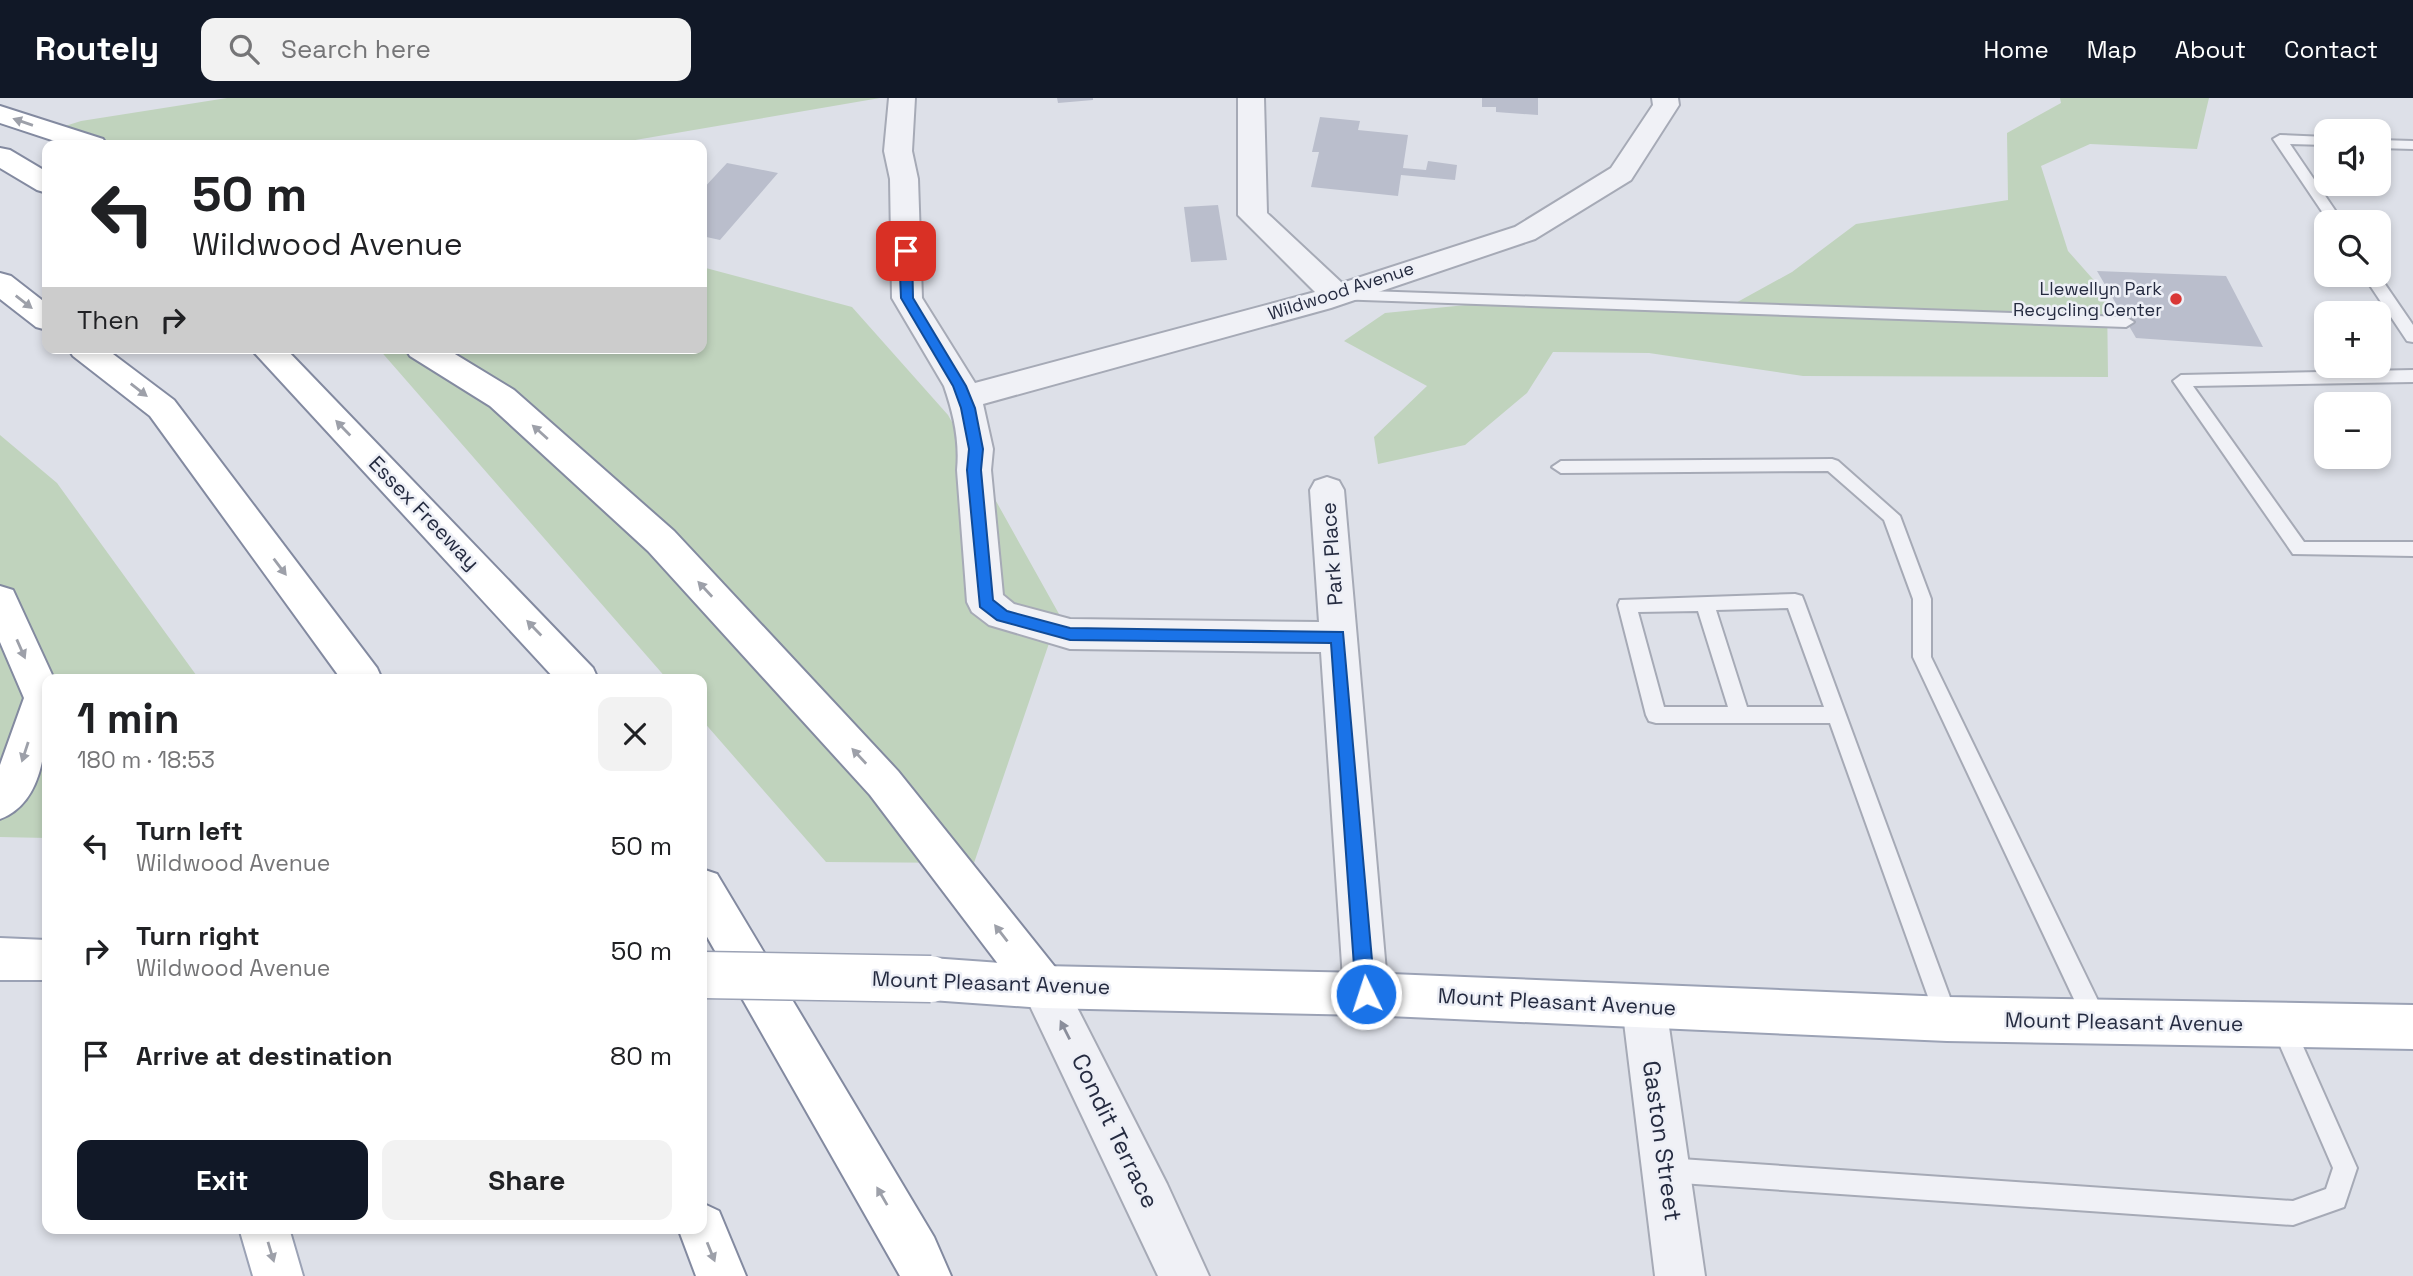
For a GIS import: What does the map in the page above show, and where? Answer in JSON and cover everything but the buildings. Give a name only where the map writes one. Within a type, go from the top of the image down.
[{"type":"main road","points":[[0,114],[78,140]]},
{"type":"main road","points":[[0,156],[42,181]]},
{"type":"main road","points":[[0,283],[42,316]]},
{"type":"main road","points":[[92,354],[162,408],[359,674]]},
{"type":"main road","name":"Essex Freeway","points":[[272,354],[574,674]]},
{"type":"main road","points":[[431,354],[502,398],[661,541],[884,783],[1043,987]]},
{"type":"main road","points":[[0,600],[42,695]]},
{"type":"main road","points":[[0,801],[12,791],[42,710]]},
{"type":"main road","points":[[707,897],[921,1265]]},
{"type":"main road","points":[[0,959],[42,960]]},
{"type":"main road","name":"Mount Pleasant Avenue","points":[[707,975],[931,979],[1043,987],[1366,994],[1947,1019],[2413,1027]]},
{"type":"main road","points":[[266,1234],[278,1276]]},
{"type":"main road","points":[[704,1234],[721,1276]]},
{"type":"street","points":[[902,98],[898,151],[904,179],[907,298],[960,386],[962,398],[968,408],[976,449],[974,470],[985,603],[1002,615],[1070,634],[1338,637]]},
{"type":"street","points":[[1251,98],[1253,215],[1336,295]]},
{"type":"street","name":"Wildwood Avenue","points":[[962,398],[1336,295],[1525,233],[1621,174],[1666,105],[1665,98]]},
{"type":"street","name":"Park Place","points":[[1327,490],[1366,994]]},
{"type":"street","name":"Condit Terrace","points":[[1043,987],[1150,1201],[1184,1276]]},
{"type":"street","name":"Gaston Street","points":[[1644,1006],[1680,1276]]},
{"type":"lane","points":[[2314,140],[2280,139],[2314,189]]},
{"type":"lane","points":[[2391,144],[2413,145]]},
{"type":"lane","points":[[2379,287],[2413,337]]},
{"type":"lane","points":[[1336,295],[2126,321]]},
{"type":"lane","points":[[2413,376],[2181,381],[2299,548],[2413,549]]},
{"type":"lane","points":[[1561,467],[1832,465],[1891,516],[1922,599],[1922,657],[2097,1022]]},
{"type":"lane","points":[[1837,715],[1656,715],[1627,605],[1795,601],[1837,715],[1947,1019]]},
{"type":"lane","points":[[1705,603],[1740,715]]},
{"type":"lane","points":[[1665,1170],[2293,1213],[2335,1198],[2345,1168],[2282,1025]]},
{"type":"green space","points":[[227,98],[880,98],[635,140],[87,140],[62,127],[81,121]]},
{"type":"green space","points":[[2060,98],[2209,98],[2197,149],[2090,144],[2041,166],[2068,251],[2107,295],[2108,377],[1803,376],[1649,353],[1553,352],[1527,393],[1465,445],[1378,464],[1374,437],[1427,386],[1344,341],[1385,313],[1517,300],[1732,305],[1792,272],[1856,224],[2008,200],[2007,133],[2061,103]]},
{"type":"green space","points":[[707,268],[852,307],[948,415],[1059,614],[974,863],[826,862],[707,726],[707,674],[663,674],[383,354],[707,354]]},
{"type":"green space","points":[[0,435],[57,483],[195,674],[42,674],[42,838],[0,837]]},
{"type":"place","name":"Llewellyn Park Recycling Center","points":[[2176,299]]},
{"type":"route","points":[[906,251],[907,298],[960,386],[962,398],[968,408],[976,449],[974,470],[985,603],[1002,615],[1070,634],[1338,637],[1366,994]]}]
